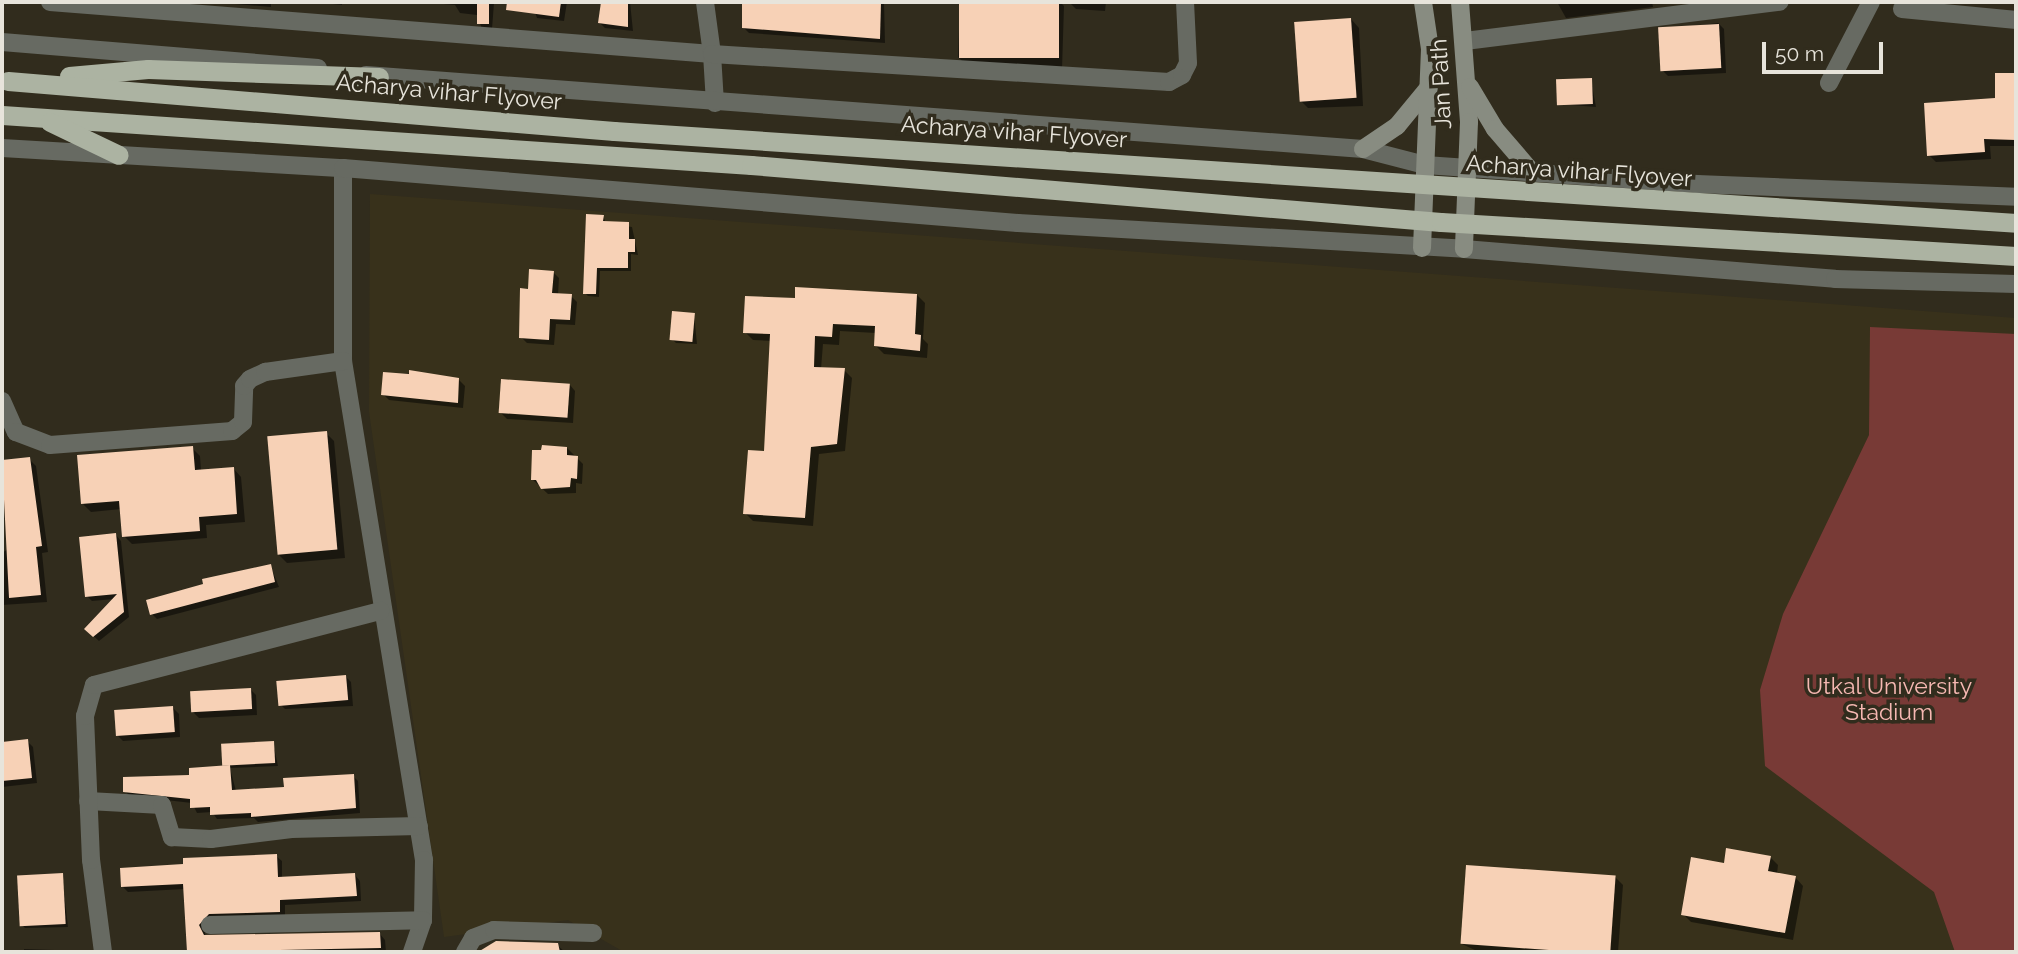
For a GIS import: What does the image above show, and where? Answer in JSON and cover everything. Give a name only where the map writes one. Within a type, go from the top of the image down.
[{"type":"highway","points":[[5,81],[148,69],[379,77]]},
{"type":"highway","name":"Acharya vihar Flyover","points":[[5,81],[614,131],[2016,223]]},
{"type":"highway","points":[[2,115],[751,165],[1441,222],[2016,256]]},
{"type":"highway","points":[[39,117],[119,155]]},
{"type":"main road","name":"Jan Path","points":[[1422,248],[1430,49],[1423,2]]},
{"type":"main road","name":"Jan Path","points":[[1460,2],[1469,84],[1464,249]]},
{"type":"main road","points":[[1469,84],[1495,129],[1531,171]]},
{"type":"main road","points":[[1363,149],[1397,126],[1429,87]]},
{"type":"street","points":[[50,2],[712,54],[1169,82],[1182,75],[1188,63],[1185,2]]},
{"type":"street","points":[[705,2],[715,103]]},
{"type":"street","points":[[1465,41],[1780,2]]},
{"type":"street","points":[[1829,83],[1871,2]]},
{"type":"street","points":[[1902,9],[2016,20]]},
{"type":"street","points":[[2,42],[243,59],[379,77],[1363,149],[1425,165],[1697,184],[2016,197]]},
{"type":"street","points":[[2,148],[343,168],[1018,223],[1464,249],[1710,270],[2016,284]]},
{"type":"street","points":[[343,168],[343,361],[381,611],[419,826],[423,920],[412,952]]},
{"type":"street","points":[[2,401],[16,432],[50,445],[232,431],[243,422],[244,386],[250,379],[265,372],[343,361]]},
{"type":"street","points":[[103,952],[96,925],[85,716],[87,697],[94,685],[381,611]]},
{"type":"street","points":[[88,801],[162,805],[172,837],[211,839],[291,829],[419,826]]},
{"type":"street","points":[[210,925],[423,920]]},
{"type":"street","points":[[465,952],[473,938],[494,930],[593,933]]},
{"type":"shaded area","points":[[370,194],[2016,318],[2016,952],[624,952],[568,920],[444,937],[369,412]]},
{"type":"green space","name":"Utkal University Stadium","points":[[1870,327],[2016,334],[2016,952],[1955,952],[1934,892],[1765,766],[1760,690],[1783,614],[1869,435]]},
{"type":"building","points":[[477,2],[489,2],[489,24],[477,24]]},
{"type":"building","points":[[507,2],[561,2],[559,17],[506,10]]},
{"type":"building","points":[[601,2],[628,2],[628,27],[598,23]]},
{"type":"building","points":[[742,2],[881,2],[880,39],[742,28]]},
{"type":"building","points":[[959,2],[1059,2],[1059,58],[959,58]]},
{"type":"building","points":[[1351,18],[1357,98],[1300,102],[1294,22]]},
{"type":"building","points":[[1719,24],[1721,68],[1660,71],[1658,27]]},
{"type":"building","points":[[1995,73],[2016,73],[2016,140],[1984,139],[1985,152],[1927,156],[1924,103],[1995,98]]},
{"type":"building","points":[[1592,78],[1593,104],[1557,105],[1556,79]]},
{"type":"building","points":[[586,214],[604,215],[603,221],[629,222],[629,239],[635,239],[635,252],[628,252],[628,268],[597,268],[596,294],[583,294]]},
{"type":"building","points":[[529,269],[554,271],[552,293],[572,294],[570,320],[550,319],[549,340],[519,338],[520,288],[528,289]]},
{"type":"building","points":[[795,287],[917,294],[915,334],[921,335],[920,351],[874,346],[875,326],[833,324],[832,337],[815,336],[814,367],[845,368],[837,444],[811,447],[805,518],[743,514],[748,450],[764,451],[770,334],[743,333],[745,296],[795,298]]},
{"type":"building","points":[[672,311],[695,313],[692,342],[669,340]]},
{"type":"building","points":[[409,370],[459,378],[458,403],[381,395],[383,372],[409,374]]},
{"type":"building","points":[[501,379],[570,384],[567,418],[499,413]]},
{"type":"building","points":[[327,431],[337,550],[278,555],[267,436]]},
{"type":"building","points":[[542,445],[567,447],[567,455],[578,456],[577,479],[571,478],[570,487],[541,489],[536,480],[531,480],[532,450],[541,450]]},
{"type":"building","points":[[193,446],[195,470],[234,467],[237,514],[199,517],[200,531],[122,537],[119,501],[81,504],[77,455]]},
{"type":"building","points":[[30,457],[42,546],[36,547],[41,595],[9,598],[2,460]]},
{"type":"building","points":[[116,533],[124,612],[93,637],[84,629],[117,594],[85,597],[79,537]]},
{"type":"building","points":[[271,564],[275,582],[150,615],[146,600],[203,584],[202,579]]},
{"type":"building","points":[[346,675],[348,700],[278,706],[276,681]]},
{"type":"building","points":[[251,688],[252,709],[191,712],[190,691]]},
{"type":"building","points":[[173,706],[175,732],[116,736],[114,710]]},
{"type":"building","points":[[28,739],[32,778],[2,781],[2,742]]},
{"type":"building","points":[[274,741],[275,763],[222,766],[221,744]]},
{"type":"building","points":[[230,765],[232,790],[284,787],[283,778],[354,774],[356,808],[251,817],[251,813],[210,815],[210,807],[190,808],[190,799],[123,792],[123,777],[189,775],[189,768]]},
{"type":"building","points":[[1726,848],[1771,856],[1768,871],[1796,876],[1785,933],[1681,915],[1691,857],[1724,863]]},
{"type":"building","points":[[277,854],[278,877],[355,873],[357,896],[280,900],[280,912],[209,914],[199,925],[204,935],[380,932],[381,948],[187,952],[183,884],[121,887],[120,868],[183,864],[183,858]]},
{"type":"building","points":[[1466,865],[1616,875],[1610,952],[1460,944]]},
{"type":"building","points":[[63,873],[66,924],[20,926],[17,875]]},
{"type":"building","points":[[496,941],[558,943],[560,952],[478,952]]}]
